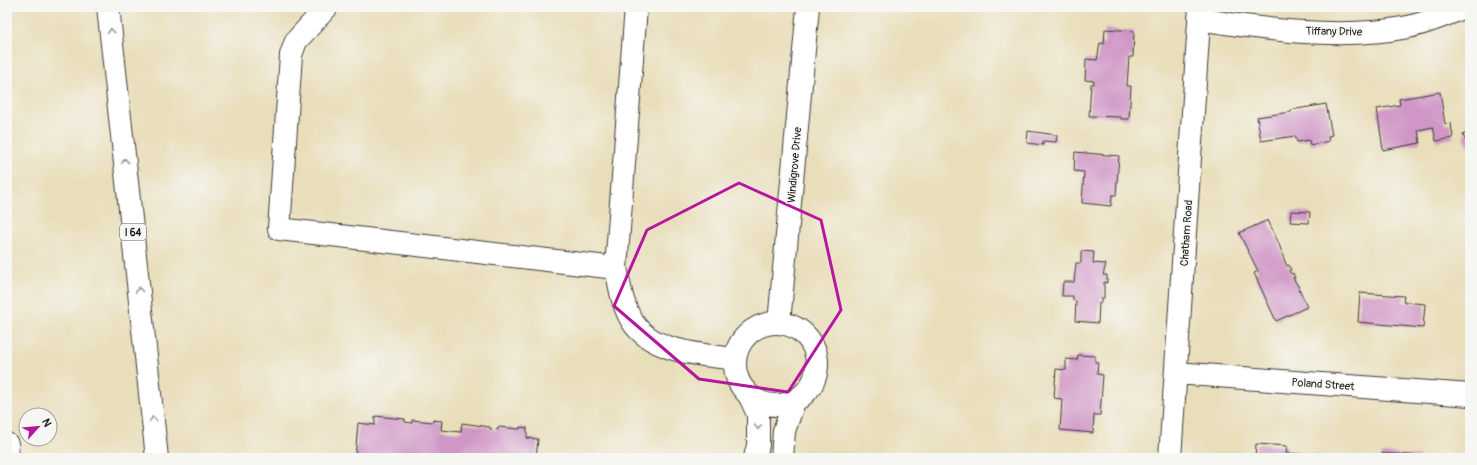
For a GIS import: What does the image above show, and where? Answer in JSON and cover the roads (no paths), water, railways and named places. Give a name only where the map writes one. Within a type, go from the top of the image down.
[{"type":"main road","name":"I 64","points":[[108,7],[157,458]]},
{"type":"main road","points":[[327,7],[296,41],[291,55],[279,229],[616,268]]},
{"type":"main road","points":[[636,7],[616,268],[623,299],[632,321],[645,335],[660,344],[686,352],[734,359]]},
{"type":"main road","name":"Windigrove Drive","points":[[779,323],[808,7]]},
{"type":"main road","name":"Tiffany Drive","points":[[1200,13],[1255,28],[1374,32],[1408,27],[1429,21],[1465,7]]},
{"type":"main road","name":"Chatham Road","points":[[1170,458],[1200,13]]},
{"type":"main road","points":[[779,323],[792,326],[803,333],[809,340],[816,356],[817,366],[813,383],[805,394],[794,402],[771,406],[760,403],[750,397],[740,386],[735,373],[734,359],[737,349],[749,332],[758,326],[779,323]]},
{"type":"main road","name":"Poland Street","points":[[1176,373],[1470,395]]},
{"type":"main road","points":[[750,397],[758,414],[758,445],[755,458]]},
{"type":"main road","points":[[782,458],[784,431],[794,402]]},
{"type":"main road","points":[[7,444],[8,458]]}]
